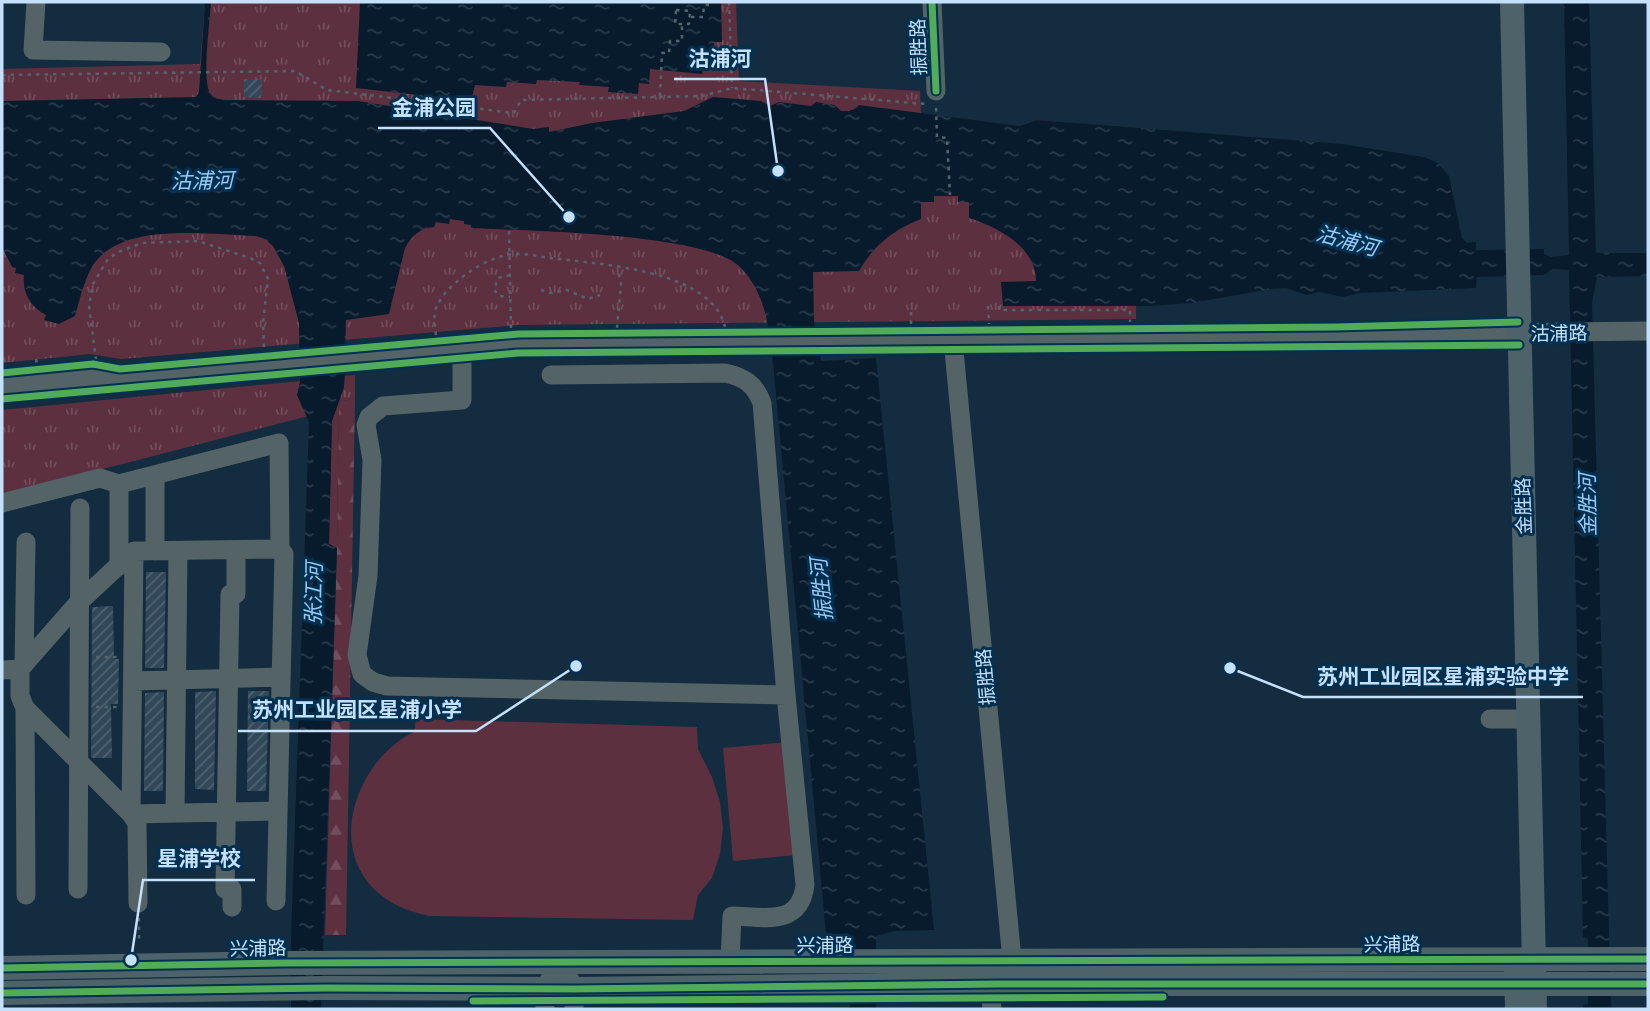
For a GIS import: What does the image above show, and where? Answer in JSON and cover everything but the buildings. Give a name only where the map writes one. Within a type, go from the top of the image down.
[{"type":"main road","name":"金胜路","points":[[1497,2],[1510,239]]},
{"type":"main road","name":"金胜路","points":[[1512,2],[1511,719],[1525,958],[1525,983],[1517,1009]]},
{"type":"main road","name":"兴浦路","points":[[2,968],[285,963],[1648,959]]},
{"type":"main road","name":"金胜路","points":[[1525,983],[1535,1009]]},
{"type":"main road","name":"兴浦路","points":[[2,993],[327,988],[574,999],[850,986],[1648,984]]},
{"type":"street","points":[[36,2],[33,50],[160,52]]},
{"type":"street","name":"振胜路","points":[[932,2],[936,90]]},
{"type":"street","name":"沽浦路","points":[[2,386],[348,359],[463,347],[1648,331]]},
{"type":"street","name":"振胜路","points":[[953,340],[1012,960]]},
{"type":"street","points":[[463,347],[462,400],[383,406],[369,417],[366,425],[372,460],[368,576],[357,655],[362,674],[373,682],[387,686],[786,695]]},
{"type":"street","points":[[551,375],[725,373],[738,376],[757,390],[762,403],[786,695],[806,885],[804,898],[796,910],[786,915],[732,916],[730,961]]},
{"type":"street","points":[[2,503],[100,478],[119,484],[279,443],[280,549],[284,554],[276,901]]},
{"type":"street","points":[[155,475],[155,551]]},
{"type":"street","points":[[119,484],[119,566]]},
{"type":"street","points":[[78,889],[80,508]]},
{"type":"street","points":[[26,542],[15,668],[26,894]]},
{"type":"street","points":[[15,668],[78,603],[134,551],[280,549]]},
{"type":"street","points":[[232,907],[232,889],[225,889],[230,594],[236,594],[236,550]]},
{"type":"street","points":[[131,814],[134,551]]},
{"type":"street","points":[[175,813],[178,551]]},
{"type":"street","points":[[133,681],[281,677]]},
{"type":"street","points":[[15,700],[137,823],[138,903]]},
{"type":"street","points":[[131,814],[276,811]]},
{"type":"street","points":[[992,1009],[991,999],[1012,960]]},
{"type":"street","points":[[545,999],[560,963]]},
{"type":"street","points":[[560,963],[574,999]]},
{"type":"path","points":[[690,17],[703,17],[704,5],[712,5],[712,2]]},
{"type":"path","points":[[729,2],[732,88]]},
{"type":"path","points":[[676,10],[690,10],[690,24],[682,24],[676,24],[676,10]]},
{"type":"path","points":[[660,97],[662,53],[669,53],[670,41],[682,41],[682,24]]},
{"type":"path","points":[[2,75],[295,71],[327,90],[514,113],[521,100],[702,96],[732,88],[936,104],[937,137],[947,138],[950,195]]},
{"type":"path","points":[[509,232],[509,332],[519,334]]},
{"type":"path","points":[[107,367],[95,362],[89,306],[93,284],[108,259],[142,243],[198,241],[260,263],[268,279],[263,323],[264,351]]},
{"type":"path","points":[[444,340],[433,338],[436,310],[442,296],[489,261],[509,254],[618,268],[669,279],[697,291],[718,309],[724,327]]},
{"type":"path","points":[[618,268],[621,284],[616,331],[629,333]]},
{"type":"path","points":[[510,275],[498,278],[494,290],[499,296],[510,297]]},
{"type":"path","points":[[541,290],[553,293],[567,290],[588,299],[600,295]]},
{"type":"path","points":[[981,330],[992,327],[988,306]]},
{"type":"path","points":[[999,306],[999,310],[1130,310],[1131,325],[1118,329]]},
{"type":"path","points":[[900,331],[912,328],[911,312]]},
{"type":"path","points":[[711,332],[739,332]]},
{"type":"path","points":[[28,370],[38,364]]},
{"type":"path","points":[[78,657],[133,657]]},
{"type":"path","points":[[78,706],[132,707]]},
{"type":"path","points":[[138,903],[139,943]]},
{"type":"green space","points":[[205,2],[736,2],[739,81],[920,91],[921,114],[1019,126],[1037,120],[1138,129],[1136,319],[518,325],[121,359],[90,354],[2,363],[2,69],[200,64]]},
{"type":"green space","points":[[355,375],[355,398],[339,402],[337,548],[329,544],[332,421],[345,376]]},
{"type":"green space","points":[[300,381],[297,395],[308,416],[2,495],[2,410]]},
{"type":"green space","points":[[355,398],[346,935],[325,935],[339,402]]},
{"type":"green space","points":[[416,719],[697,727],[698,749],[712,777],[720,802],[723,828],[720,854],[712,878],[698,895],[693,920],[429,916],[406,909],[385,898],[372,887],[359,868],[352,846],[352,823],[356,801],[366,779],[379,760],[395,744],[414,732]]},
{"type":"green space","points":[[787,742],[797,855],[733,861],[723,748]]},
{"type":"water","points":[[205,2],[211,2],[208,86],[211,95],[218,99],[358,101],[533,129],[549,127],[549,132],[592,123],[684,111],[713,97],[761,101],[770,106],[779,102],[811,106],[816,102],[835,105],[841,111],[851,110],[859,105],[1019,126],[1037,120],[1342,144],[1424,157],[1438,163],[1449,176],[1462,238],[1467,243],[1476,242],[1476,250],[1544,249],[1544,254],[1551,257],[1569,255],[1564,2],[1589,2],[1596,253],[1648,253],[1648,276],[1597,277],[1592,303],[1611,1009],[1583,1009],[1583,1005],[1588,1004],[1588,939],[1583,937],[1569,270],[1552,269],[1544,275],[1477,277],[1476,288],[1360,293],[1343,297],[1319,292],[1307,295],[1286,288],[1192,303],[1149,306],[1003,306],[1001,282],[1036,281],[1030,258],[1003,233],[969,218],[969,202],[958,202],[958,196],[934,196],[934,202],[921,202],[921,219],[885,239],[859,271],[813,272],[814,321],[821,361],[876,358],[934,930],[895,931],[876,936],[876,1009],[850,1009],[851,935],[826,934],[773,362],[765,312],[756,288],[740,267],[721,256],[692,247],[613,236],[471,228],[471,225],[464,224],[464,221],[450,219],[449,224],[436,222],[434,227],[420,231],[405,248],[389,314],[346,320],[344,387],[332,421],[329,544],[337,548],[321,1009],[291,1009],[291,936],[309,422],[297,395],[300,385],[299,323],[284,266],[273,246],[256,236],[192,233],[145,236],[107,251],[93,265],[75,316],[59,324],[44,320],[46,315],[31,303],[24,287],[24,275],[15,273],[16,268],[12,267],[2,247],[2,101],[196,97],[199,92]]},
{"type":"water","points":[[360,2],[721,2],[722,42],[714,42],[713,63],[704,62],[702,74],[650,69],[649,84],[639,83],[638,94],[608,92],[609,87],[579,85],[580,82],[537,80],[536,84],[507,82],[506,87],[475,85],[471,101],[356,88]]},
{"type":"cycle path","points":[[932,2],[936,91]]},
{"type":"cycle path","points":[[2,373],[93,364],[120,369],[519,334],[1337,327],[1518,322]]},
{"type":"cycle path","points":[[2,399],[518,353],[1519,345]]},
{"type":"cycle path","points":[[2,968],[285,963],[1648,959]]},
{"type":"cycle path","points":[[2,993],[998,984],[1648,984]]},
{"type":"cycle path","points":[[473,1001],[1163,997]]},
{"type":"place","name":"沽浦河","points":[[778,171]]},
{"type":"place","name":"金浦公园","points":[[569,217]]},
{"type":"place","name":"苏州工业园区星浦小学","points":[[576,666]]},
{"type":"place","name":"苏州工业园区星浦实验中学","points":[[1230,668]]},
{"type":"place","name":"星浦学校","points":[[131,960]]},
{"type":"water label","name":"金胜河","points":[[1588,505]]},
{"type":"water label","name":"振胜河","points":[[822,590]]},
{"type":"water label","name":"张江河","points":[[314,594]]}]
